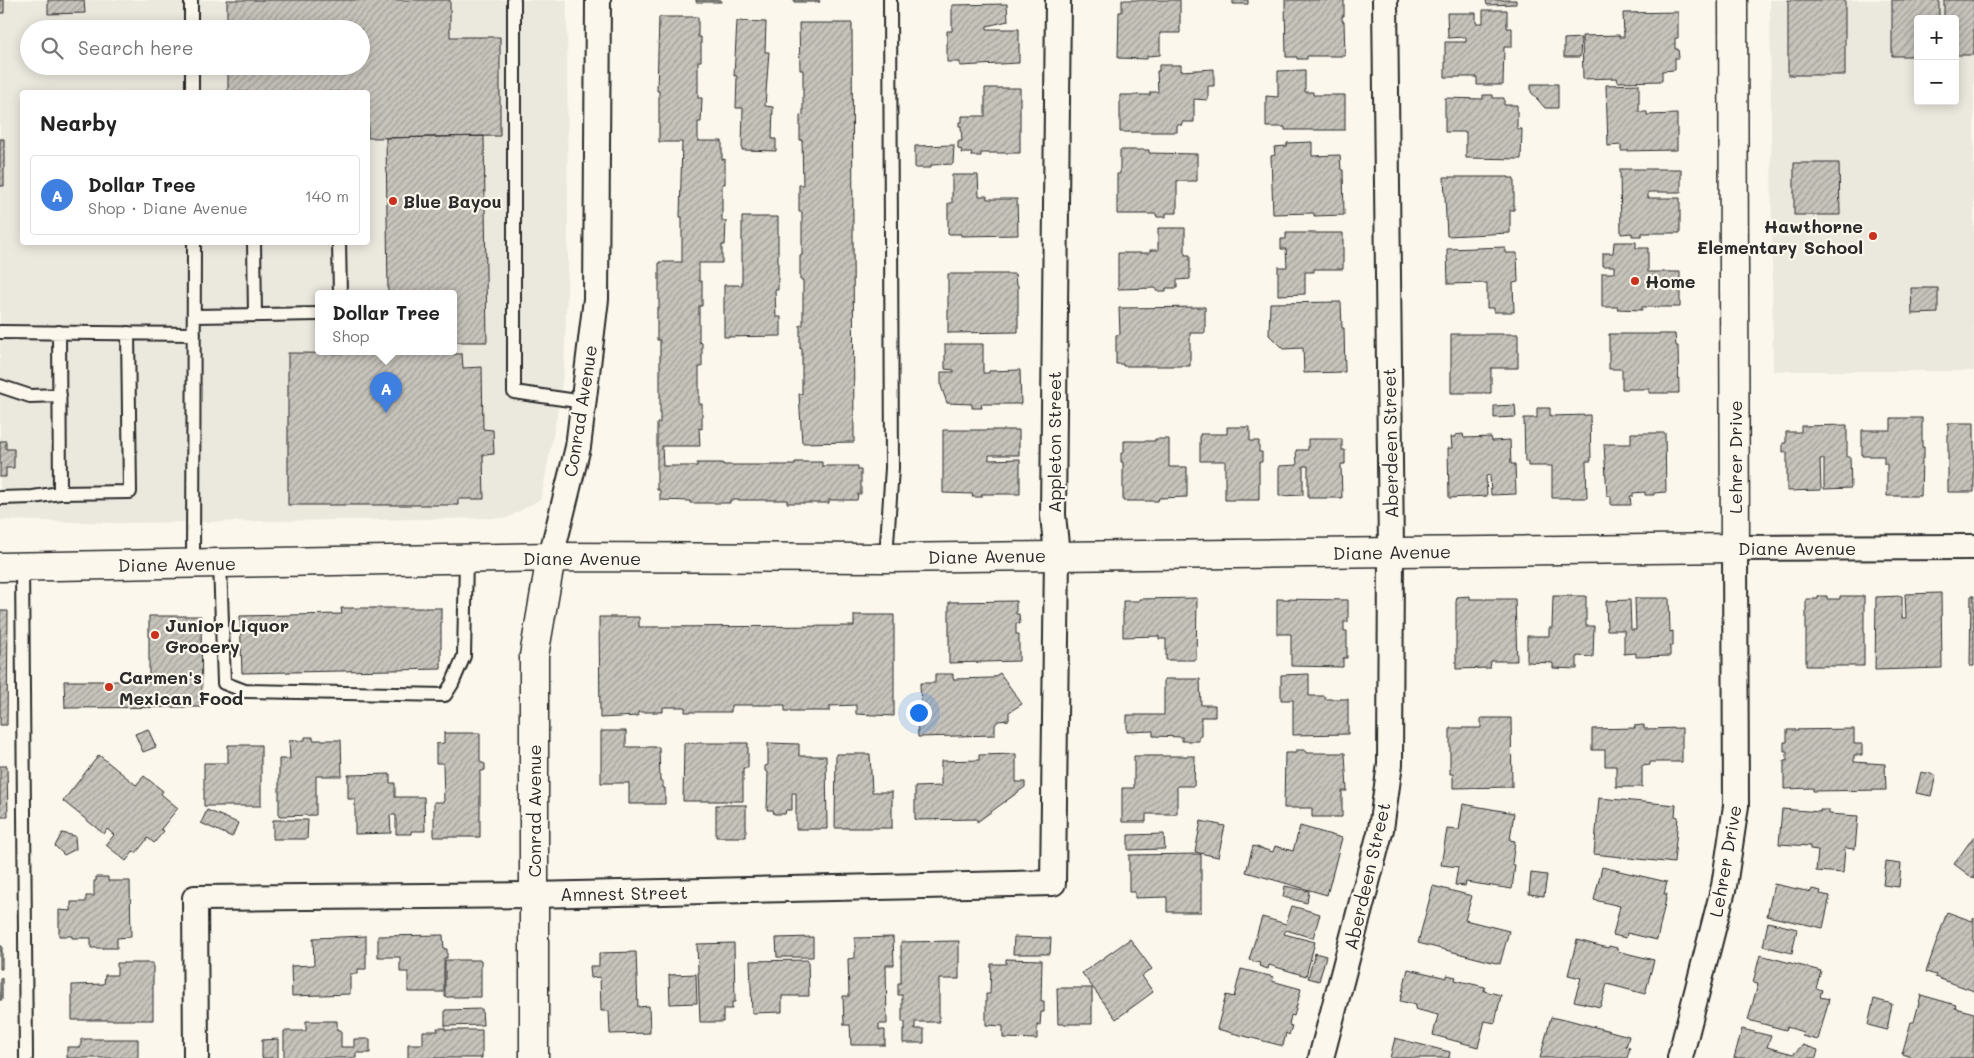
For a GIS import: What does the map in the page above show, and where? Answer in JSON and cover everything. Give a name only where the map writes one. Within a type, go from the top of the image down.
[{"type":"street","name":"Conrad Avenue","points":[[534,1058],[534,656],[551,557],[578,446],[596,298],[598,0]]},
{"type":"street","name":"Appleton Street","points":[[1053,883],[1057,555],[1053,515],[1058,0]]},
{"type":"street","name":"Aberdeen Street","points":[[1321,1058],[1381,828],[1390,764],[1391,552],[1385,0]]},
{"type":"street","name":"Lehrer Drive","points":[[1680,1058],[1724,886],[1736,806],[1733,0]]},
{"type":"street","name":"Diane Avenue","points":[[11,567],[551,557],[886,558],[1974,547]]},
{"type":"street","name":"Amnest Street","points":[[196,1058],[195,898],[533,895],[1053,883]]},
{"type":"lane","points":[[191,0],[191,20]]},
{"type":"lane","points":[[514,0],[514,392],[584,402]]},
{"type":"lane","points":[[886,558],[892,468],[890,0]]},
{"type":"lane","points":[[192,75],[192,90]]},
{"type":"lane","points":[[194,245],[194,334],[206,563],[224,682],[245,691],[446,695],[464,656],[466,559]]},
{"type":"lane","points":[[254,245],[255,315]]},
{"type":"lane","points":[[340,245],[340,290]]},
{"type":"lane","points":[[194,316],[315,314]]},
{"type":"lane","points":[[0,332],[194,334]]},
{"type":"lane","points":[[59,332],[60,493]]},
{"type":"lane","points":[[0,498],[32,497],[60,493],[130,492],[128,333]]},
{"type":"lane","points":[[0,386],[30,396],[60,395]]},
{"type":"lane","points":[[11,567],[26,1058]]},
{"type":"shaded area","points":[[0,0],[567,0],[568,264],[564,369],[541,499],[507,518],[118,523],[0,520]]},
{"type":"shaded area","name":"Hawthorne Elementary School","points":[[1770,0],[1974,0],[1974,371],[1773,371]]},
{"type":"building","points":[[0,0],[4,0],[4,13],[0,13]]},
{"type":"building","points":[[48,0],[84,0],[85,13],[48,14]]},
{"type":"building","points":[[227,0],[450,0],[450,37],[500,37],[500,136],[370,138],[370,90],[228,90],[228,75],[370,75],[370,20],[227,20]]},
{"type":"building","points":[[696,0],[721,0],[721,2],[696,2]]},
{"type":"building","points":[[794,0],[819,0],[820,2],[794,2]]},
{"type":"building","points":[[1122,0],[1180,0],[1180,33],[1160,33],[1160,55],[1147,56],[1147,59],[1118,58],[1119,12],[1122,12]]},
{"type":"building","points":[[1233,0],[1248,0],[1248,4],[1233,4]]},
{"type":"building","points":[[1285,0],[1344,0],[1344,16],[1342,16],[1342,21],[1344,21],[1345,56],[1307,56],[1307,59],[1286,57]]},
{"type":"building","points":[[1486,0],[1516,0],[1516,4],[1487,5]]},
{"type":"building","points":[[1788,0],[1845,0],[1845,75],[1788,75]]},
{"type":"building","points":[[1892,0],[1939,0],[1939,15],[1914,15],[1914,56],[1892,56]]},
{"type":"building","points":[[1944,0],[1974,0],[1974,55],[1959,55],[1959,15],[1944,15]]},
{"type":"building","points":[[1007,4],[1008,21],[987,26],[987,29],[1019,29],[1019,63],[960,66],[960,62],[947,62],[947,31],[952,31],[952,5]]},
{"type":"building","points":[[1483,10],[1507,10],[1507,28],[1512,28],[1512,47],[1504,47],[1503,85],[1477,85],[1477,77],[1445,77],[1445,42],[1466,42],[1466,37],[1448,38],[1447,13],[1476,13],[1476,23],[1483,23]]},
{"type":"building","points":[[1678,12],[1678,38],[1675,38],[1675,49],[1678,49],[1679,58],[1675,58],[1675,70],[1662,71],[1662,81],[1618,82],[1617,78],[1583,79],[1582,36],[1619,35],[1619,37],[1624,37],[1623,13]]},
{"type":"building","points":[[659,17],[698,17],[698,37],[701,37],[701,61],[698,61],[698,98],[702,98],[701,122],[698,122],[698,141],[722,141],[722,160],[725,159],[725,184],[722,184],[722,221],[726,221],[725,245],[722,245],[722,263],[699,263],[699,281],[702,281],[702,306],[699,306],[699,342],[702,343],[702,367],[699,367],[699,404],[702,404],[702,429],[699,428],[700,446],[662,446],[663,466],[697,466],[697,463],[795,465],[795,462],[822,462],[822,466],[858,466],[858,470],[861,470],[861,494],[858,494],[857,500],[829,500],[829,503],[787,503],[787,500],[730,500],[730,503],[690,503],[690,501],[660,500],[660,490],[657,490],[657,423],[660,423],[660,340],[657,340],[659,262],[682,262],[682,217],[680,217],[682,142],[659,142],[659,91],[657,91]]},
{"type":"building","points":[[737,21],[766,22],[765,52],[769,52],[765,106],[773,107],[772,139],[776,139],[776,151],[742,150],[743,108],[736,108],[737,76],[734,76]]},
{"type":"building","points":[[799,23],[852,23],[854,442],[802,443],[799,394],[802,394],[800,325],[803,325],[803,280],[800,280],[802,212],[799,212],[799,185],[803,185],[800,116],[803,115],[803,70],[800,70]]},
{"type":"building","points":[[1581,38],[1580,57],[1564,57],[1564,39]]},
{"type":"building","points":[[1159,65],[1181,65],[1181,71],[1214,69],[1214,86],[1208,86],[1208,100],[1194,99],[1194,122],[1182,122],[1182,125],[1177,125],[1177,132],[1120,132],[1120,95],[1150,95],[1150,92],[1158,92],[1157,71],[1159,71]]},
{"type":"building","points":[[1305,70],[1305,92],[1313,92],[1313,95],[1345,95],[1345,130],[1285,130],[1285,127],[1266,127],[1266,96],[1278,97],[1278,71]]},
{"type":"building","points":[[1531,84],[1558,84],[1558,108],[1545,108],[1531,92]]},
{"type":"building","points":[[1639,84],[1639,112],[1647,112],[1647,115],[1677,114],[1677,150],[1621,151],[1621,145],[1608,146],[1606,85]]},
{"type":"building","points":[[985,88],[1020,88],[1020,153],[981,153],[981,156],[971,156],[972,153],[961,153],[962,150],[958,149],[958,141],[962,141],[959,122],[962,122],[962,116],[985,116]]},
{"type":"building","points":[[1483,95],[1493,95],[1493,98],[1504,98],[1504,105],[1517,105],[1517,129],[1522,129],[1521,159],[1466,158],[1466,132],[1445,132],[1445,98],[1483,99]]},
{"type":"building","points":[[484,136],[487,342],[457,342],[457,290],[388,290],[386,138]]},
{"type":"building","points":[[0,139],[4,139],[4,186],[0,186]]},
{"type":"building","points":[[1312,142],[1312,156],[1340,155],[1341,170],[1343,170],[1344,215],[1314,216],[1314,213],[1273,214],[1271,156],[1275,155],[1274,147],[1287,146],[1287,143]]},
{"type":"building","points":[[954,145],[953,164],[931,165],[931,168],[915,168],[915,146]]},
{"type":"building","points":[[1120,150],[1149,150],[1149,153],[1197,154],[1197,181],[1177,181],[1177,213],[1166,213],[1166,217],[1157,217],[1156,214],[1117,214],[1117,174],[1120,174]]},
{"type":"building","points":[[1794,163],[1839,163],[1840,215],[1794,215]]},
{"type":"building","points":[[1620,169],[1681,169],[1681,192],[1648,192],[1648,198],[1680,198],[1680,233],[1642,233],[1642,236],[1632,236],[1632,233],[1621,234]]},
{"type":"building","points":[[952,175],[978,175],[979,196],[987,196],[987,199],[1017,199],[1018,235],[961,236],[961,234],[948,234],[948,203],[952,203]]},
{"type":"building","points":[[1444,177],[1514,178],[1514,210],[1510,210],[1510,233],[1447,236]]},
{"type":"building","points":[[742,217],[778,217],[778,290],[775,290],[776,317],[781,317],[781,336],[724,337],[724,285],[742,285]]},
{"type":"building","points":[[1158,228],[1185,228],[1185,255],[1190,255],[1190,279],[1177,280],[1177,288],[1166,288],[1166,291],[1156,291],[1156,288],[1118,289],[1118,253],[1150,253],[1150,250],[1158,250]]},
{"type":"building","points":[[1286,233],[1343,233],[1343,269],[1314,269],[1314,272],[1305,272],[1305,294],[1278,295],[1278,267],[1287,267],[1286,249],[1281,249],[1281,239],[1286,239]]},
{"type":"building","points":[[1614,242],[1636,242],[1636,248],[1648,248],[1648,272],[1680,272],[1680,307],[1642,307],[1642,310],[1602,307],[1602,273],[1614,273],[1614,266],[1603,266],[1603,253],[1613,253]]},
{"type":"building","points":[[1505,247],[1505,253],[1517,253],[1518,282],[1513,283],[1514,312],[1494,312],[1494,308],[1487,308],[1487,283],[1448,284],[1447,249]]},
{"type":"building","points":[[948,274],[1015,274],[1016,285],[1018,285],[1018,332],[948,333]]},
{"type":"building","points":[[1911,288],[1938,288],[1938,313],[1912,314]]},
{"type":"building","points":[[1341,302],[1342,328],[1344,328],[1345,372],[1304,373],[1303,348],[1283,349],[1269,335],[1270,303]]},
{"type":"building","points":[[1205,307],[1205,333],[1190,333],[1190,366],[1123,366],[1123,364],[1116,364],[1116,335],[1120,334],[1119,308]]},
{"type":"building","points":[[1451,334],[1518,334],[1518,368],[1491,368],[1491,393],[1451,393]]},
{"type":"building","points":[[1609,334],[1675,334],[1676,346],[1678,346],[1679,393],[1649,393],[1649,389],[1622,389],[1622,369],[1609,369]]},
{"type":"building","points":[[945,344],[983,344],[983,373],[989,373],[989,371],[1020,370],[1021,404],[981,404],[982,408],[972,408],[972,404],[947,403],[941,386],[941,372],[954,372],[954,370],[945,369]]},
{"type":"building","points":[[288,353],[315,353],[315,355],[462,354],[463,368],[482,367],[483,429],[493,430],[494,454],[483,455],[484,499],[458,499],[458,505],[288,505]]},
{"type":"building","points":[[1515,405],[1516,417],[1494,418],[1494,406]]},
{"type":"building","points":[[1537,408],[1550,408],[1550,416],[1590,415],[1591,461],[1586,461],[1587,498],[1552,498],[1552,466],[1528,466],[1528,462],[1525,462],[1524,418],[1537,418]]},
{"type":"building","points":[[1891,418],[1922,418],[1924,458],[1922,458],[1921,496],[1887,496],[1887,464],[1884,464],[1884,456],[1862,456],[1862,430],[1891,430]]},
{"type":"building","points":[[1948,423],[1974,423],[1974,492],[1948,492]]},
{"type":"building","points":[[1847,425],[1847,457],[1850,457],[1851,488],[1824,489],[1824,459],[1820,459],[1821,490],[1787,491],[1787,452],[1783,452],[1783,443],[1786,443],[1786,432],[1801,432],[1801,426]]},
{"type":"building","points":[[1227,427],[1250,427],[1250,441],[1259,441],[1259,452],[1262,452],[1262,462],[1259,462],[1259,500],[1225,500],[1225,461],[1200,461],[1200,434],[1227,434]]},
{"type":"building","points":[[943,430],[1019,430],[1019,455],[989,455],[989,460],[1020,459],[1020,494],[982,494],[982,497],[972,497],[973,494],[943,493]]},
{"type":"building","points":[[1631,433],[1665,433],[1666,492],[1654,493],[1654,495],[1645,495],[1645,492],[1633,493],[1633,496],[1630,496],[1631,505],[1611,505],[1611,496],[1607,496],[1604,444],[1631,444]]},
{"type":"building","points":[[1463,434],[1464,438],[1491,437],[1492,441],[1510,440],[1511,464],[1515,464],[1516,494],[1491,495],[1490,475],[1486,476],[1487,496],[1449,498],[1448,448],[1452,448],[1451,437]]},
{"type":"building","points":[[1155,439],[1169,439],[1169,467],[1187,467],[1187,497],[1159,498],[1158,501],[1123,501],[1123,462],[1121,462],[1121,453],[1124,453],[1124,441],[1155,441]]},
{"type":"building","points":[[1308,439],[1342,439],[1342,450],[1345,450],[1345,464],[1341,464],[1342,498],[1308,498],[1308,466],[1303,466],[1303,495],[1279,496],[1279,466],[1297,465],[1296,450],[1308,450]]},
{"type":"building","points":[[0,441],[6,441],[6,449],[14,449],[14,468],[6,468],[6,477],[0,477]]},
{"type":"building","points":[[1941,593],[1942,668],[1875,670],[1876,597],[1902,596],[1902,618],[1906,618],[1905,594]]},
{"type":"building","points":[[1470,596],[1470,599],[1515,599],[1517,661],[1491,661],[1490,668],[1456,669],[1456,602],[1457,597]]},
{"type":"building","points":[[1553,596],[1586,596],[1586,626],[1594,626],[1593,657],[1577,656],[1577,669],[1553,668],[1553,663],[1527,662],[1527,636],[1549,636],[1549,628],[1552,628]]},
{"type":"building","points":[[1818,596],[1827,596],[1827,599],[1840,599],[1840,596],[1864,596],[1864,666],[1806,666],[1806,599],[1818,599]]},
{"type":"building","points":[[1971,596],[1974,596],[1974,666],[1970,666]]},
{"type":"building","points":[[1197,598],[1196,660],[1166,660],[1166,639],[1159,639],[1159,636],[1123,637],[1123,601]]},
{"type":"building","points":[[1635,598],[1669,598],[1670,632],[1673,631],[1673,646],[1670,646],[1670,656],[1636,657],[1636,653],[1624,654],[1624,630],[1607,630],[1606,601],[1630,600],[1631,630],[1636,630]]},
{"type":"building","points":[[1277,599],[1348,600],[1348,622],[1344,622],[1344,631],[1347,631],[1347,658],[1343,658],[1343,667],[1291,666],[1291,634],[1277,634]]},
{"type":"building","points":[[1016,601],[1016,614],[1019,614],[1020,624],[1016,623],[1016,634],[1019,634],[1019,661],[949,663],[949,602]]},
{"type":"building","points":[[341,608],[441,608],[441,669],[242,673],[240,616],[342,614]]},
{"type":"building","points":[[0,611],[8,611],[7,725],[0,725]]},
{"type":"building","points":[[854,615],[894,615],[894,716],[856,714],[856,705],[830,706],[830,711],[785,711],[785,705],[731,705],[731,712],[685,712],[685,707],[663,707],[663,712],[638,712],[638,716],[600,718],[599,617],[639,617],[639,627],[854,626]]},
{"type":"building","points":[[149,616],[201,616],[202,707],[65,708],[64,681],[149,681]]},
{"type":"building","points":[[1000,673],[1022,704],[1009,712],[1009,720],[998,721],[995,725],[995,735],[918,737],[917,708],[921,708],[920,683],[935,683],[935,674],[953,674],[953,679],[992,678]]},
{"type":"building","points":[[1309,674],[1309,696],[1325,696],[1325,699],[1348,699],[1348,734],[1293,735],[1293,700],[1281,700],[1281,675]]},
{"type":"building","points":[[1164,679],[1200,679],[1201,705],[1215,705],[1215,717],[1201,717],[1201,736],[1199,736],[1199,741],[1182,741],[1182,737],[1153,736],[1153,731],[1127,732],[1127,715],[1164,715]]},
{"type":"building","points":[[1481,718],[1511,718],[1512,787],[1453,788],[1453,774],[1450,774],[1450,728],[1481,728]]},
{"type":"building","points":[[1644,725],[1644,729],[1682,728],[1682,762],[1650,762],[1650,765],[1642,766],[1642,787],[1616,787],[1616,766],[1605,766],[1605,750],[1592,750],[1592,729],[1635,728],[1634,726]]},
{"type":"building","points":[[148,729],[156,747],[143,752],[135,734]]},
{"type":"building","points":[[1854,729],[1854,744],[1862,744],[1862,755],[1854,755],[1854,762],[1885,764],[1886,790],[1813,791],[1813,788],[1784,789],[1784,761],[1787,761],[1787,751],[1784,751],[1784,742],[1787,742],[1787,730]]},
{"type":"building","points":[[601,731],[626,731],[626,747],[659,747],[660,781],[663,781],[663,788],[665,788],[665,804],[629,804],[629,783],[601,783]]},
{"type":"building","points":[[444,733],[480,733],[480,762],[485,764],[485,770],[480,772],[480,837],[434,837],[434,802],[444,802],[443,763],[436,763],[436,744],[444,743]]},
{"type":"building","points":[[305,737],[313,737],[313,740],[341,740],[342,776],[316,776],[316,815],[279,816],[279,759],[290,759],[289,741],[305,740]]},
{"type":"building","points":[[684,743],[748,743],[748,768],[743,768],[743,801],[683,801]]},
{"type":"building","points":[[768,743],[799,744],[799,756],[826,756],[827,829],[796,829],[796,793],[792,793],[792,810],[786,810],[785,814],[774,814],[773,810],[767,810],[768,772],[765,771],[765,766],[768,765]]},
{"type":"building","points":[[228,745],[261,745],[261,806],[204,806],[204,763],[228,763]]},
{"type":"building","points":[[1296,750],[1305,750],[1306,753],[1345,753],[1347,791],[1342,791],[1342,817],[1312,817],[1312,808],[1284,808],[1285,753],[1296,753]]},
{"type":"building","points":[[836,754],[870,754],[872,792],[892,792],[892,828],[835,828]]},
{"type":"building","points":[[1016,754],[1016,782],[1025,782],[1025,787],[977,822],[977,819],[915,820],[915,787],[941,786],[941,761],[979,760],[979,755]]},
{"type":"building","points":[[99,755],[136,785],[144,776],[163,791],[161,794],[178,808],[161,829],[164,831],[154,843],[148,838],[136,853],[134,851],[126,861],[106,845],[114,835],[107,829],[104,834],[63,801]]},
{"type":"building","points":[[1134,756],[1195,756],[1194,786],[1177,786],[1177,814],[1146,814],[1146,822],[1122,822],[1122,788],[1134,788]]},
{"type":"building","points":[[0,766],[7,766],[8,817],[0,817]]},
{"type":"building","points":[[1921,772],[1936,775],[1931,796],[1916,793]]},
{"type":"building","points":[[390,774],[390,783],[395,783],[395,797],[424,797],[425,831],[411,831],[411,834],[396,834],[396,815],[390,815],[391,833],[355,834],[355,799],[348,799],[348,775]]},
{"type":"building","points":[[1599,798],[1676,805],[1675,816],[1678,817],[1674,863],[1594,854]]},
{"type":"building","points":[[1463,804],[1514,813],[1510,840],[1515,841],[1512,864],[1515,865],[1512,889],[1466,882],[1465,886],[1455,885],[1458,867],[1441,865],[1447,829],[1459,830]]},
{"type":"building","points":[[716,805],[746,805],[746,837],[716,837]]},
{"type":"building","points":[[1782,809],[1820,812],[1820,810],[1829,810],[1829,814],[1858,816],[1855,849],[1845,848],[1843,873],[1816,871],[1818,850],[1810,849],[1810,846],[1779,844]]},
{"type":"building","points":[[207,810],[238,823],[232,837],[201,823]]},
{"type":"building","points":[[273,820],[308,820],[307,839],[273,839]]},
{"type":"building","points":[[1201,821],[1225,826],[1218,857],[1195,852]]},
{"type":"building","points":[[1300,826],[1342,838],[1327,895],[1246,872],[1253,846],[1273,852],[1275,846],[1293,851]]},
{"type":"building","points":[[62,833],[75,836],[76,849],[64,855],[55,846]]},
{"type":"building","points":[[1164,834],[1165,849],[1128,850],[1128,835]]},
{"type":"building","points":[[1974,836],[1974,879],[1954,864]]},
{"type":"building","points":[[1201,854],[1201,912],[1167,912],[1167,897],[1135,898],[1135,892],[1129,892],[1129,855]]},
{"type":"building","points":[[1886,862],[1901,864],[1899,887],[1883,885]]},
{"type":"building","points":[[1602,867],[1667,882],[1664,894],[1667,894],[1657,940],[1627,933],[1626,938],[1613,935],[1620,906],[1594,900]]},
{"type":"building","points":[[1531,873],[1547,875],[1544,896],[1529,894]]},
{"type":"building","points":[[96,877],[108,877],[108,881],[130,881],[131,937],[117,938],[117,948],[91,948],[91,938],[59,936],[59,910],[71,911],[71,902],[86,902],[86,896],[94,896],[94,881],[96,881]]},
{"type":"building","points":[[1774,884],[1811,892],[1812,889],[1821,891],[1820,894],[1830,896],[1823,928],[1767,916]]},
{"type":"building","points":[[1285,886],[1309,891],[1307,903],[1283,897]]},
{"type":"building","points":[[1433,886],[1472,896],[1465,920],[1509,931],[1500,964],[1418,943]]},
{"type":"building","points":[[1292,906],[1320,914],[1313,938],[1286,930],[1284,934],[1315,942],[1306,976],[1269,965],[1268,969],[1259,966],[1260,963],[1249,960],[1262,917],[1286,924]]},
{"type":"building","points":[[1947,912],[1972,921],[1974,918],[1974,991],[1926,972]]},
{"type":"building","points":[[1768,922],[1797,929],[1792,953],[1763,946]]},
{"type":"building","points":[[443,935],[444,949],[447,949],[447,958],[444,958],[444,992],[408,992],[408,972],[400,972],[400,957],[378,957],[378,936]]},
{"type":"building","points":[[366,936],[366,969],[358,969],[358,974],[350,974],[350,994],[292,996],[291,966],[314,965],[313,938]]},
{"type":"building","points":[[813,937],[813,957],[777,957],[776,938]]},
{"type":"building","points":[[893,937],[894,965],[886,965],[887,1024],[879,1024],[879,1030],[885,1030],[885,1045],[851,1045],[850,1025],[844,1025],[843,996],[849,996],[848,959],[855,958],[855,938]]},
{"type":"building","points":[[1014,937],[1051,938],[1050,954],[1013,954]]},
{"type":"building","points":[[1130,939],[1152,969],[1142,976],[1153,992],[1116,1019],[1082,973]]},
{"type":"building","points":[[1577,940],[1608,948],[1609,946],[1617,948],[1617,951],[1654,960],[1645,994],[1607,984],[1600,1007],[1574,1001],[1581,978],[1568,975]]},
{"type":"building","points":[[959,941],[959,979],[939,979],[939,1022],[915,1022],[915,1029],[924,1029],[924,1043],[903,1043],[905,1022],[902,1022],[902,995],[898,995],[898,983],[901,983],[901,942]]},
{"type":"building","points":[[734,943],[735,1002],[732,1002],[732,1009],[723,1009],[723,1022],[700,1022],[697,944]]},
{"type":"building","points":[[0,946],[2,946],[2,969],[0,969]]},
{"type":"building","points":[[636,952],[638,1007],[649,1006],[650,1033],[610,1034],[609,1011],[601,1011],[600,977],[591,978],[590,966],[599,966],[599,953]]},
{"type":"building","points":[[1315,953],[1326,956],[1319,981],[1308,978]]},
{"type":"building","points":[[1760,955],[1821,971],[1816,988],[1822,990],[1820,997],[1829,999],[1818,1040],[1802,1036],[1803,1032],[1787,1027],[1786,1030],[1748,1020],[1758,984],[1753,983]]},
{"type":"building","points":[[1006,959],[1042,960],[1041,1001],[1044,1001],[1044,1012],[1041,1012],[1040,1026],[1037,1025],[1037,1039],[1003,1038],[1003,1026],[986,1025],[986,994],[990,994],[991,964],[1006,964]]},
{"type":"building","points":[[445,960],[481,960],[481,997],[445,997]]},
{"type":"building","points":[[808,960],[809,996],[782,996],[782,1012],[752,1013],[750,961]]},
{"type":"building","points":[[117,963],[153,963],[153,1020],[72,1020],[72,985],[104,984],[105,975],[117,975]]},
{"type":"building","points":[[1241,969],[1274,977],[1272,981],[1301,989],[1294,1016],[1291,1015],[1289,1025],[1292,1026],[1289,1035],[1286,1033],[1283,1046],[1217,1029],[1226,995],[1234,997]]},
{"type":"building","points":[[1408,969],[1447,978],[1447,975],[1456,977],[1455,980],[1485,987],[1484,991],[1501,995],[1495,1023],[1485,1021],[1478,1047],[1433,1035],[1438,1015],[1415,1009],[1416,1005],[1400,1001]]},
{"type":"building","points":[[696,974],[697,1003],[670,1004],[669,975]]},
{"type":"building","points":[[0,978],[2,978],[2,1000],[0,1000]]},
{"type":"building","points":[[1057,988],[1092,988],[1092,1024],[1058,1024]]},
{"type":"building","points":[[1921,995],[1956,1005],[1955,1008],[1974,1013],[1973,1058],[1915,1058],[1902,1054],[1911,1022],[1914,1022]]},
{"type":"building","points":[[1874,999],[1892,1004],[1887,1030],[1868,1025]]},
{"type":"building","points":[[482,1009],[483,1025],[445,1026],[445,1010]]},
{"type":"building","points":[[1551,1017],[1629,1036],[1626,1047],[1630,1048],[1627,1058],[1540,1058]]},
{"type":"building","points":[[306,1021],[337,1021],[337,1030],[341,1030],[341,1047],[354,1047],[354,1039],[370,1039],[370,1053],[356,1053],[356,1058],[284,1058],[284,1031],[306,1031]]},
{"type":"building","points":[[437,1028],[445,1028],[445,1030],[482,1030],[482,1058],[408,1058],[408,1044],[423,1044],[423,1031],[438,1031]]},
{"type":"building","points":[[1742,1029],[1771,1036],[1767,1047],[1793,1054],[1803,1045],[1818,1050],[1816,1058],[1734,1058]]},
{"type":"building","points":[[1395,1038],[1450,1052],[1449,1058],[1390,1058]]},
{"type":"building","points":[[81,1039],[138,1039],[138,1058],[67,1058],[67,1047],[81,1047]]},
{"type":"building","points":[[278,1039],[278,1058],[262,1058],[262,1040]]},
{"type":"place","name":"Blue Bayou","points":[[393,201]]},
{"type":"place","name":"Hawthorne Elementary School","points":[[1873,236]]},
{"type":"place","name":"Home","points":[[1635,281]]},
{"type":"place","name":"Dollar Tree","points":[[386,413]]},
{"type":"place","name":"Junior Liquor Grocery","points":[[155,635]]},
{"type":"place","name":"Carmen's Mexican Food","points":[[109,687]]}]
